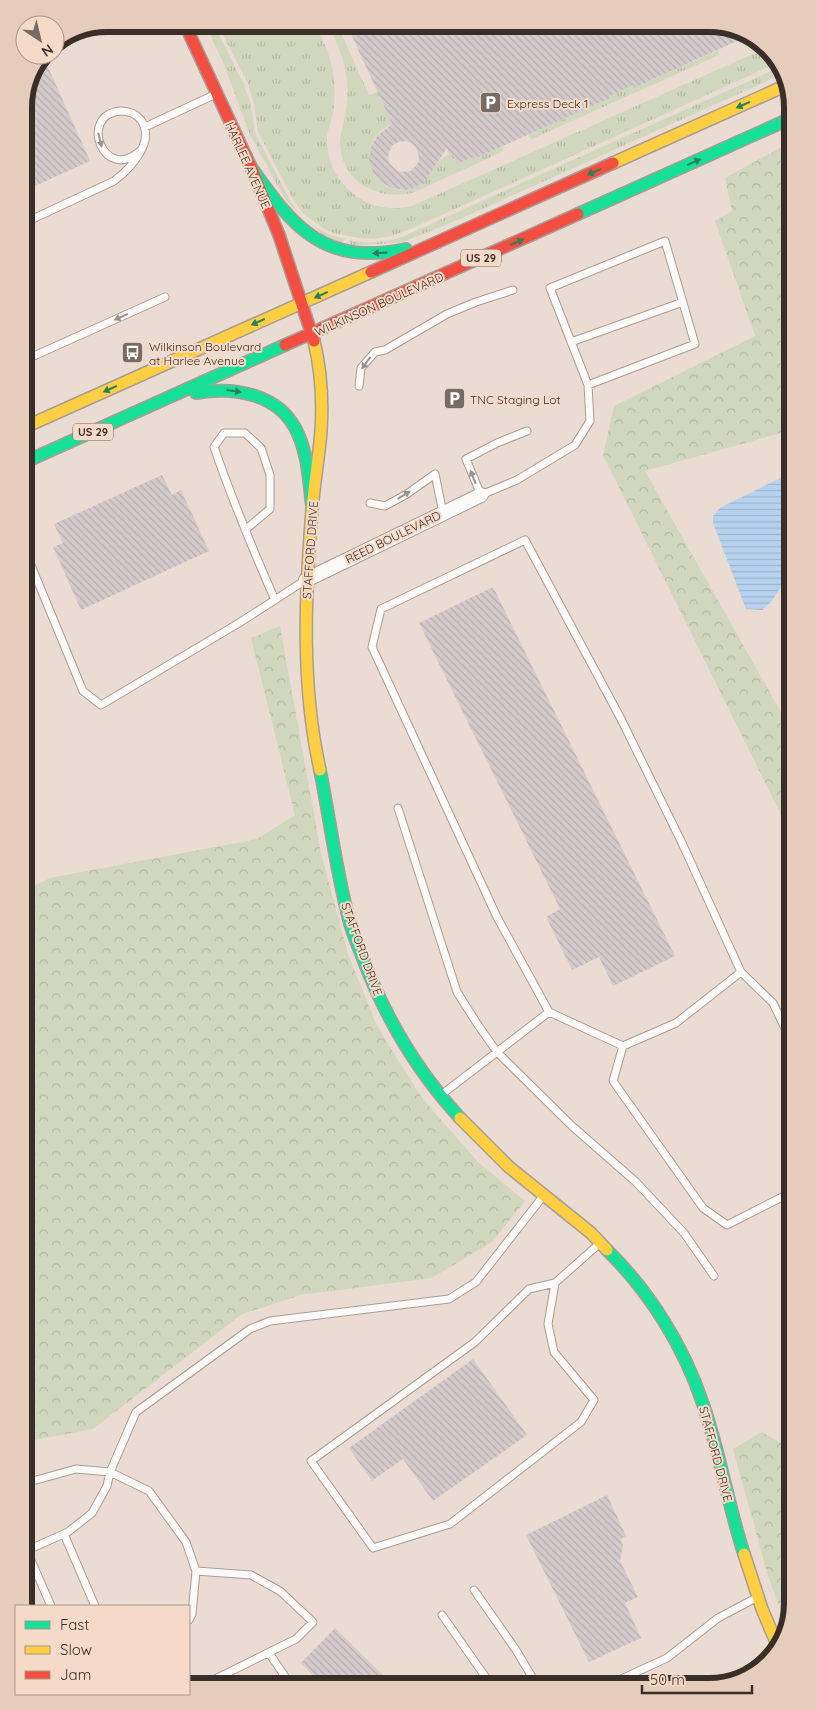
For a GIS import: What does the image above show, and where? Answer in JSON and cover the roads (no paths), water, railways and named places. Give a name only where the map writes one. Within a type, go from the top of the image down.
[{"type":"main road","name":"HARLEE AVENUE","points":[[188,32],[251,167],[279,235],[303,303]]},
{"type":"main road","name":"US 29","points":[[33,424],[781,88]]},
{"type":"main road","name":"WILKINSON BOULEVARD","points":[[33,459],[784,121]]},
{"type":"main road","points":[[251,167],[272,199],[292,221],[323,243],[345,251],[362,254],[387,252],[445,240]]},
{"type":"main road","name":"STAFFORD DRIVE","points":[[303,303],[318,356],[321,391],[321,431],[306,580],[307,677],[316,757],[328,808],[336,862],[349,922],[374,988],[399,1035],[419,1067],[441,1096],[475,1134],[509,1167],[591,1233],[629,1273],[680,1348],[699,1392],[715,1440],[724,1483],[740,1541],[775,1638]]},
{"type":"main road","points":[[152,405],[204,391],[228,389],[248,393],[271,403],[286,415],[298,432],[305,458],[312,506]]},
{"type":"street","name":"REED BOULEVARD","points":[[306,580],[480,495]]},
{"type":"lane","points":[[145,127],[216,94]]},
{"type":"lane","points":[[33,219],[114,181],[125,173],[141,150],[146,137],[145,127],[138,117],[127,112],[113,112],[102,120],[99,126],[98,140],[104,152],[116,159],[130,158],[141,150]]},
{"type":"lane","points":[[527,431],[497,443],[466,459],[480,495],[517,480],[575,445],[590,421],[588,385],[550,288],[665,241],[695,344],[588,385]]},
{"type":"lane","points":[[359,386],[362,368],[375,352],[385,350],[446,314],[513,290]]},
{"type":"lane","points":[[33,356],[165,297]]},
{"type":"lane","points":[[571,342],[683,302]]},
{"type":"lane","points":[[245,530],[270,508],[270,475],[261,448],[245,433],[224,433],[214,447],[245,530],[275,600]]},
{"type":"lane","points":[[370,503],[385,506],[408,494],[435,474],[443,513]]},
{"type":"lane","points":[[741,972],[676,1023],[623,1046],[549,1012],[497,917],[372,647],[381,609],[525,540],[621,719],[682,844],[741,972],[774,1003],[784,1025]]},
{"type":"lane","points":[[33,569],[84,691],[101,705],[306,580]]},
{"type":"lane","points":[[398,808],[457,992],[497,1052],[572,1126],[636,1182],[684,1233],[714,1276]]},
{"type":"lane","points":[[441,1096],[549,1012]]},
{"type":"lane","points":[[623,1046],[613,1081],[703,1208],[727,1225],[784,1196]]},
{"type":"lane","points":[[32,1548],[64,1534],[92,1514],[107,1486],[110,1472],[136,1412],[250,1329],[270,1321],[449,1299],[476,1282],[544,1194]]},
{"type":"lane","points":[[555,1283],[548,1324],[554,1352],[594,1400],[581,1422],[450,1524],[373,1548],[311,1461],[475,1342],[529,1288],[555,1283],[600,1243]]},
{"type":"lane","points":[[32,1481],[76,1469],[110,1472],[149,1491],[186,1542],[196,1571],[190,1618]]},
{"type":"lane","points":[[64,1534],[95,1605]]},
{"type":"lane","points":[[32,1563],[51,1605]]},
{"type":"lane","points":[[196,1571],[251,1575],[280,1591],[313,1622],[296,1639],[219,1677]]},
{"type":"lane","points":[[474,1590],[516,1650],[532,1678]]},
{"type":"lane","points":[[624,1678],[667,1658],[718,1618],[759,1597]]},
{"type":"lane","points":[[442,1615],[487,1678]]},
{"type":"lane","points":[[269,1652],[286,1677]]},
{"type":"water","points":[[784,476],[784,582],[772,601],[762,610],[746,609],[713,523],[713,516],[721,507]]},
{"type":"place","name":"Express Deck 1","points":[[491,103]]},
{"type":"place","name":"Wilkinson Boulevard at Harlee Avenue","points":[[133,353]]},
{"type":"place","name":"TNC Staging Lot","points":[[454,399]]}]
